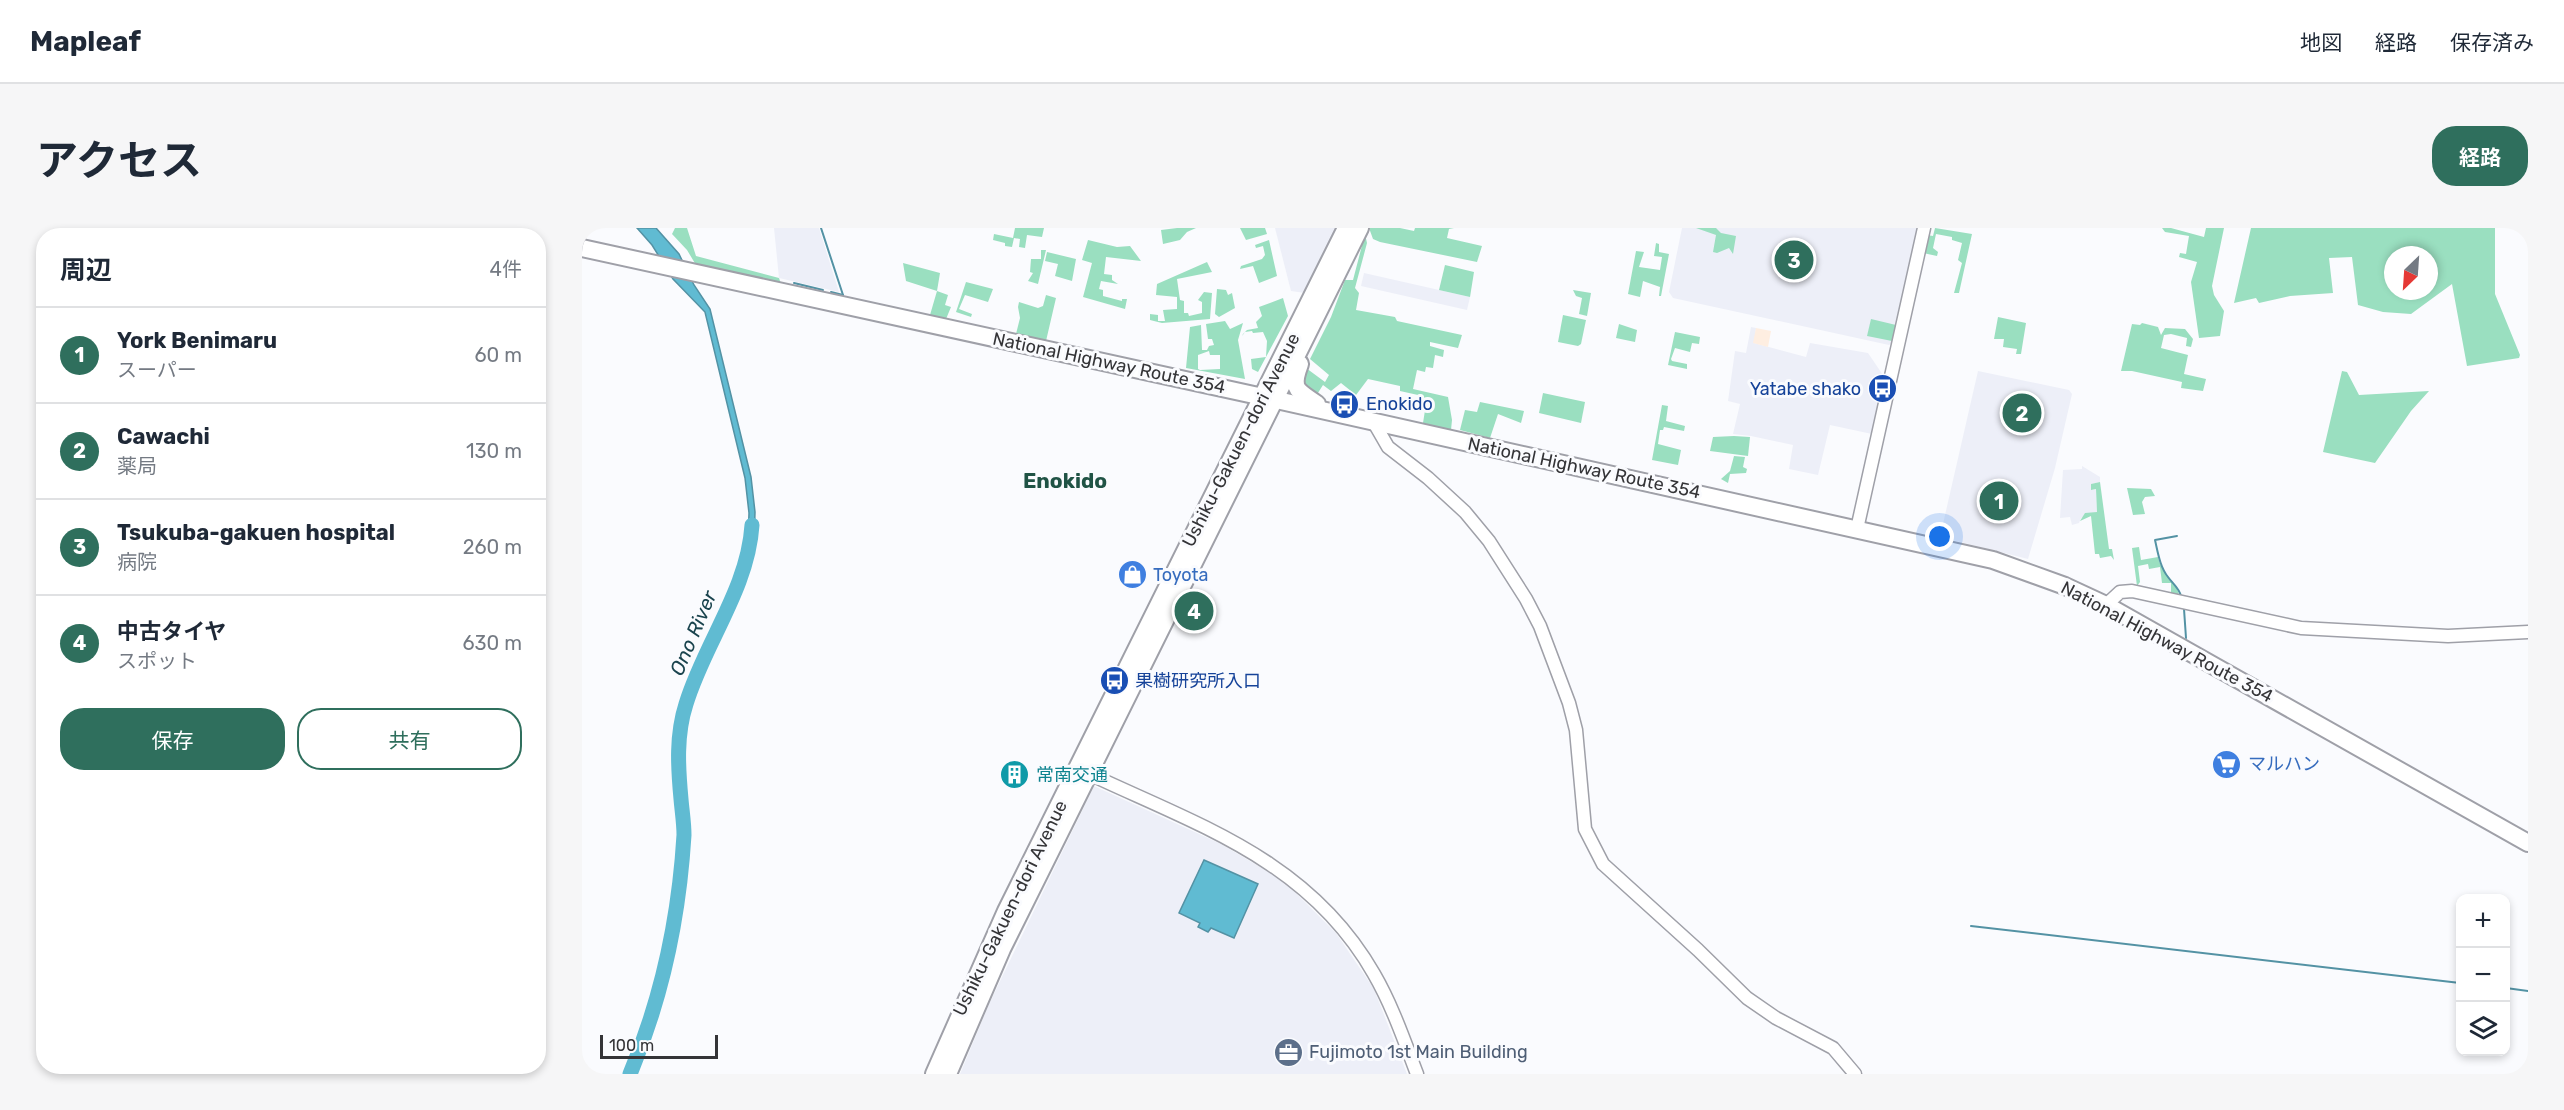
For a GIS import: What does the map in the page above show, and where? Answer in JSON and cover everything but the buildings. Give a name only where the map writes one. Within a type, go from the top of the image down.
[{"type":"highway","name":"Ushiku-Gakuen-dori Avenue","points":[[934,1074],[990,943],[1083,771],[1258,436],[1280,363],[1346,228]]},
{"type":"highway","name":"Ushiku-Gakuen-dori Avenue","points":[[948,1074],[1083,771],[1240,442],[1301,348],[1360,228]]},
{"type":"highway","name":"National Highway Route 354","points":[[582,248],[1270,398],[1993,560],[2056,582],[2106,605],[2528,843]]},
{"type":"highway","points":[[1301,348],[1302,359],[1295,385],[1300,393],[1325,411]]},
{"type":"highway","points":[[1240,442],[1240,430],[1245,416],[1243,408],[1235,398],[1226,395],[1214,386],[1225,381],[1247,385],[1259,382],[1280,363]]},
{"type":"highway","points":[[1258,436],[1281,413],[1325,411]]},
{"type":"street","points":[[1857,529],[1924,228]]},
{"type":"street","points":[[1373,421],[1388,447],[1428,478],[1465,512],[1489,541],[1540,626],[1569,703],[1576,730],[1585,828],[1604,864],[1747,998],[1776,1018],[1833,1048],[1856,1074]]},
{"type":"street","points":[[2106,605],[2120,592],[2132,591],[2301,628],[2448,636],[2528,632]]},
{"type":"street","points":[[1083,771],[1244,846],[1300,886],[1343,930],[1373,972],[1388,999],[1417,1074]]},
{"type":"shaded area","points":[[774,228],[819,228],[839,292],[779,278]]},
{"type":"shaded area","points":[[1275,228],[1336,228],[1305,293],[1291,291]]},
{"type":"shaded area","points":[[1682,228],[1919,228],[1894,341],[1889,345],[1673,298],[1669,292]]},
{"type":"shaded area","points":[[1364,273],[1470,297],[1467,310],[1361,286]]},
{"type":"shaded area","points":[[1751,327],[1756,328],[1754,343],[1806,357],[1810,343],[1868,353],[1885,378],[1872,434],[1830,425],[1818,475],[1789,469],[1793,445],[1733,434],[1740,404],[1728,401],[1735,351],[1746,353]]},
{"type":"shaded area","points":[[1756,328],[1771,331],[1768,347],[1753,343]]},
{"type":"shaded area","points":[[1978,371],[2069,390],[2072,394],[2055,468],[2028,559],[1940,537]]},
{"type":"shaded area","points":[[2082,466],[2100,477],[2100,482],[2091,484],[2092,490],[2096,489],[2097,512],[2081,518],[2079,523],[2072,525],[2070,517],[2060,518],[2063,470],[2082,469]]},
{"type":"shaded area","points":[[1094,786],[1221,844],[1284,881],[1336,933],[1374,989],[1407,1074],[960,1074],[989,1004]]},
{"type":"green space","points":[[675,228],[687,228],[696,256],[779,278],[781,284],[696,265],[687,250],[672,234]]},
{"type":"green space","points":[[1015,228],[1044,228],[1042,237],[1027,235],[1025,248],[1019,247],[1020,239],[1014,238],[1012,247],[993,240],[994,234],[1013,238]]},
{"type":"green space","points":[[1196,228],[1187,232],[1180,240],[1163,244],[1161,230]]},
{"type":"green space","points":[[1240,228],[1265,228],[1267,234],[1246,240]]},
{"type":"green space","points":[[1369,228],[1400,228],[1414,231],[1415,228],[1454,228],[1449,229],[1447,238],[1482,246],[1477,262],[1380,242],[1373,239]]},
{"type":"green space","points":[[1696,228],[1716,228],[1721,233],[1736,236],[1733,254],[1729,248],[1717,253],[1713,252],[1716,235]]},
{"type":"green space","points":[[1935,228],[1972,234],[1959,293],[1954,293],[1962,263],[1958,260],[1962,243],[1952,240],[1952,237],[1936,234],[1933,248],[1938,252],[1937,256],[1923,253],[1927,235],[1933,236]]},
{"type":"green space","points":[[2162,228],[2171,228],[2204,237],[2206,228],[2224,228],[2212,286],[2214,295],[2224,311],[2220,336],[2199,338],[2191,282],[2197,262],[2179,257],[2180,253],[2186,254],[2189,236],[2165,232]]},
{"type":"green space","points":[[2251,228],[2495,228],[2495,294],[2520,355],[2519,358],[2467,366],[2452,284],[2438,294],[2438,246],[2384,246],[2384,300],[2430,300],[2411,314],[2383,312],[2358,305],[2352,257],[2329,258],[2333,293],[2290,296],[2259,303],[2256,298],[2234,303]]},
{"type":"green space","points":[[1365,234],[1367,243],[1355,288],[1359,293],[1356,310],[1395,317],[1397,321],[1462,335],[1458,348],[1430,342],[1430,346],[1444,350],[1443,357],[1435,355],[1433,368],[1426,367],[1425,372],[1417,370],[1413,389],[1448,397],[1452,420],[1451,430],[1423,423],[1426,404],[1417,403],[1418,395],[1400,391],[1400,386],[1368,379],[1356,395],[1341,383],[1331,391],[1323,385],[1316,396],[1302,383],[1306,368],[1325,382],[1329,375],[1310,359],[1331,317],[1345,280],[1353,280]]},
{"type":"green space","points":[[1088,240],[1117,247],[1130,246],[1141,261],[1106,257],[1104,274],[1112,275],[1112,280],[1118,284],[1101,281],[1099,289],[1103,290],[1103,296],[1122,301],[1122,299],[1127,299],[1125,309],[1083,297],[1092,263],[1082,260]]},
{"type":"green space","points":[[1269,240],[1277,276],[1259,283],[1253,266],[1240,269],[1241,266],[1262,259],[1265,255],[1263,246],[1256,248],[1255,245]]},
{"type":"green space","points":[[1656,243],[1659,244],[1659,252],[1669,254],[1661,296],[1659,296],[1660,287],[1643,281],[1640,297],[1628,294],[1636,251],[1644,252],[1639,267],[1660,270],[1662,257],[1654,256]]},
{"type":"green space","points":[[1041,250],[1046,250],[1038,284],[1028,281],[1033,273],[1030,272],[1031,259],[1041,259]]},
{"type":"green space","points":[[1047,252],[1076,259],[1072,281],[1055,276],[1058,264],[1045,261]]},
{"type":"green space","points":[[1207,262],[1212,272],[1177,279],[1180,300],[1184,301],[1184,313],[1188,313],[1189,316],[1202,313],[1202,302],[1198,300],[1204,292],[1212,293],[1210,319],[1162,323],[1150,320],[1150,314],[1158,315],[1158,321],[1165,321],[1163,310],[1177,309],[1177,297],[1156,295],[1157,284]]},
{"type":"green space","points":[[903,263],[940,273],[937,291],[906,281]]},
{"type":"green space","points":[[1445,265],[1474,272],[1470,297],[1439,290]]},
{"type":"green space","points":[[966,282],[993,289],[988,302],[965,295],[959,309],[972,314],[971,317],[956,312]]},
{"type":"green space","points":[[1217,289],[1226,290],[1228,295],[1232,293],[1235,308],[1219,317],[1215,314]]},
{"type":"green space","points":[[1573,290],[1591,293],[1587,316],[1579,314],[1582,298],[1576,296]]},
{"type":"green space","points":[[937,291],[948,295],[945,305],[951,307],[946,319],[930,315]]},
{"type":"green space","points":[[1046,295],[1056,298],[1046,341],[1016,334],[1020,318],[1019,302],[1038,308],[1043,306]]},
{"type":"green space","points":[[1283,298],[1288,316],[1258,372],[1252,369],[1251,359],[1266,357],[1267,341],[1263,332],[1245,332],[1258,328],[1256,322],[1262,316],[1259,307]]},
{"type":"green space","points":[[1563,315],[1586,320],[1581,344],[1578,346],[1558,342]]},
{"type":"green space","points":[[1998,317],[2026,323],[2021,354],[2016,354],[2017,349],[2003,347],[2004,339],[1994,339]]},
{"type":"green space","points":[[1871,319],[1896,325],[1892,341],[1867,336]]},
{"type":"green space","points":[[1225,321],[1230,329],[1243,323],[1238,340],[1245,379],[1186,368],[1190,327],[1201,325],[1202,350],[1207,350],[1209,346],[1214,345],[1212,339],[1208,339],[1206,324]],"holes":[[[1209,351],[1210,355],[1220,355],[1220,369],[1198,369],[1198,355]]]},
{"type":"green space","points":[[2142,323],[2158,327],[2161,335],[2165,328],[2185,329],[2193,339],[2191,347],[2186,346],[2187,338],[2171,334],[2164,335],[2161,348],[2188,355],[2184,374],[2206,379],[2203,391],[2181,388],[2182,382],[2132,371],[2121,371],[2132,324]]},
{"type":"green space","points":[[1619,324],[1637,330],[1635,342],[1616,338]]},
{"type":"green space","points":[[1675,332],[1700,337],[1699,344],[1692,343],[1690,352],[1675,348],[1672,361],[1687,364],[1687,369],[1668,365]]},
{"type":"green space","points":[[2342,371],[2347,372],[2359,395],[2429,391],[2411,411],[2375,463],[2323,452]]},
{"type":"green space","points":[[1543,393],[1585,402],[1581,423],[1539,413]]},
{"type":"green space","points":[[1480,402],[1524,411],[1521,423],[1498,414],[1490,438],[1460,430],[1465,410],[1477,412]]},
{"type":"green space","points":[[1662,405],[1668,406],[1666,421],[1685,426],[1684,431],[1664,427],[1660,430],[1658,444],[1681,450],[1678,465],[1652,460]]},
{"type":"green space","points":[[1713,437],[1750,437],[1748,456],[1710,451]]},
{"type":"green space","points":[[1734,456],[1745,457],[1743,467],[1747,469],[1746,473],[1730,474],[1728,483],[1721,479],[1730,471]]},
{"type":"green space","points":[[2100,482],[2109,549],[2112,549],[2114,560],[2111,556],[2100,558],[2099,554],[2095,554],[2091,516],[2080,521],[2085,513],[2097,512],[2096,489],[2091,490],[2091,484]]},
{"type":"green space","points":[[2127,488],[2151,489],[2155,496],[2145,497],[2142,502],[2145,514],[2133,515]]},
{"type":"green space","points":[[2139,547],[2141,560],[2158,557],[2162,568],[2178,590],[2179,595],[2171,594],[2171,583],[2162,583],[2160,567],[2149,569],[2148,564],[2138,566],[2140,582],[2137,586],[2132,548]]},
{"type":"water","points":[[637,228],[656,228],[679,254],[694,285],[710,309],[751,477],[755,512],[754,545],[748,543],[749,513],[745,478],[705,312],[673,279],[652,245]]},
{"type":"water","points":[[1204,860],[1258,884],[1234,938],[1211,928],[1208,932],[1198,927],[1200,923],[1179,913]]},
{"type":"waterway","points":[[821,228],[843,295]]},
{"type":"waterway","points":[[794,283],[823,290]]},
{"type":"waterway","points":[[831,292],[843,295]]},
{"type":"waterway","name":"Ono River","points":[[630,1074],[660,987],[678,897],[684,835],[679,763],[679,739],[683,716],[703,660],[743,572],[752,525]]},
{"type":"waterway","points":[[2177,536],[2155,540],[2163,569],[2181,596]]},
{"type":"waterway","points":[[2184,609],[2186,638]]},
{"type":"waterway","points":[[1971,926],[2456,983]]},
{"type":"waterway","points":[[2510,989],[2528,991]]},
{"type":"place","name":"Tsukuba-gakuen hospital","points":[[1794,260]]},
{"type":"place","name":"Yatabe shako","points":[[1882,389]]},
{"type":"place","name":"Enokido","points":[[1345,404]]},
{"type":"place","name":"Cawachi","points":[[2022,413]]},
{"type":"place","name":"York Benimaru","points":[[1999,501]]},
{"type":"place","name":"Toyota","points":[[1132,575]]},
{"type":"place","name":"中古タイヤ","points":[[1194,611]]},
{"type":"place","name":"果樹研究所入口","points":[[1114,681]]},
{"type":"place","name":"マルハン","points":[[2227,764]]},
{"type":"place","name":"常南交通","points":[[1015,775]]},
{"type":"place","name":"Fujimoto 1st Main Building","points":[[1288,1052]]},
{"type":"district","name":"Enokido","points":[[1065,481]]}]
